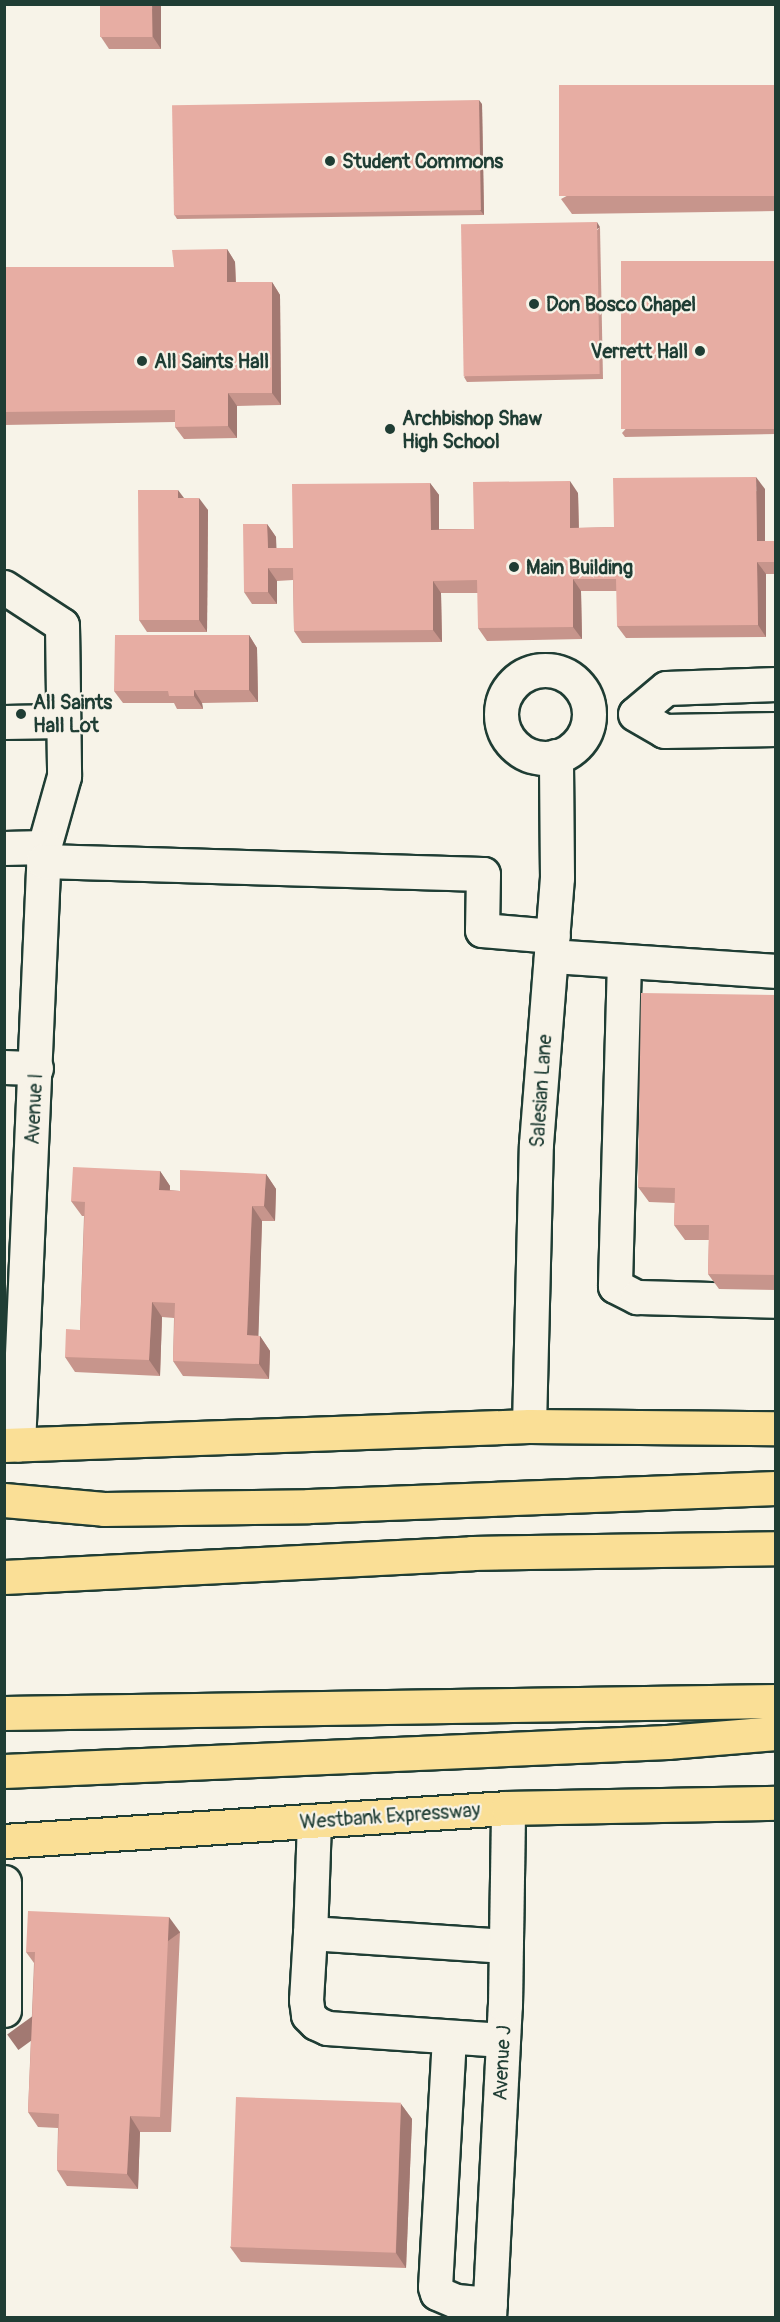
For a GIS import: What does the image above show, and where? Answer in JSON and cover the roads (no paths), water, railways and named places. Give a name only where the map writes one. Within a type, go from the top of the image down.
[{"type":"main road","points":[[11,1445],[529,1426],[776,1428]]},
{"type":"main road","points":[[4,1500],[104,1509],[309,1506],[776,1488]]},
{"type":"main road","points":[[4,1577],[472,1553],[776,1548]]},
{"type":"main road","points":[[4,1713],[776,1701]]},
{"type":"main road","points":[[4,1771],[667,1742],[776,1733]]},
{"type":"main road","name":"Westbank Expressway","points":[[4,1841],[508,1808],[776,1803]]},
{"type":"street","points":[[4,587],[43,613]]},
{"type":"street","points":[[4,614],[43,613]]},
{"type":"street","name":"Avenue I","points":[[11,1445],[20,1067],[43,854],[64,776],[62,625],[43,613]]},
{"type":"street","points":[[528,672],[559,672],[582,691],[589,720],[579,742],[556,756],[530,755],[507,736],[501,707],[515,681],[528,672]]},
{"type":"street","points":[[589,720],[635,714],[666,688],[776,684]]},
{"type":"street","points":[[635,714],[664,731],[776,729]]},
{"type":"street","points":[[4,722],[63,721]]},
{"type":"street","name":"Salesian Lane","points":[[529,1426],[536,1144],[552,946],[559,820],[556,756]]},
{"type":"street","points":[[4,848],[43,854],[483,874],[482,930],[624,961],[776,971]]},
{"type":"street","points":[[624,961],[615,1286],[637,1297],[776,1301]]},
{"type":"street","name":"Avenue J","points":[[490,2311],[503,2040],[508,1808]]},
{"type":"street","points":[[314,1821],[306,2000],[308,2015],[316,2023],[327,2028],[503,2040]]},
{"type":"street","points":[[4,1882],[4,2010]]},
{"type":"street","points":[[310,1934],[506,1946]]},
{"type":"street","points":[[449,2037],[435,2287],[437,2293],[490,2311]]},
{"type":"place","name":"Student Commons","points":[[330,161]]},
{"type":"place","name":"Don Bosco Chapel","points":[[534,304]]},
{"type":"place","name":"Verrett Hall","points":[[700,351]]},
{"type":"place","name":"All Saints Hall","points":[[142,361]]},
{"type":"place","name":"Archbishop Shaw High School","points":[[390,429]]},
{"type":"place","name":"Main Building","points":[[514,567]]},
{"type":"place","name":"All Saints Hall Lot","points":[[21,714]]}]
